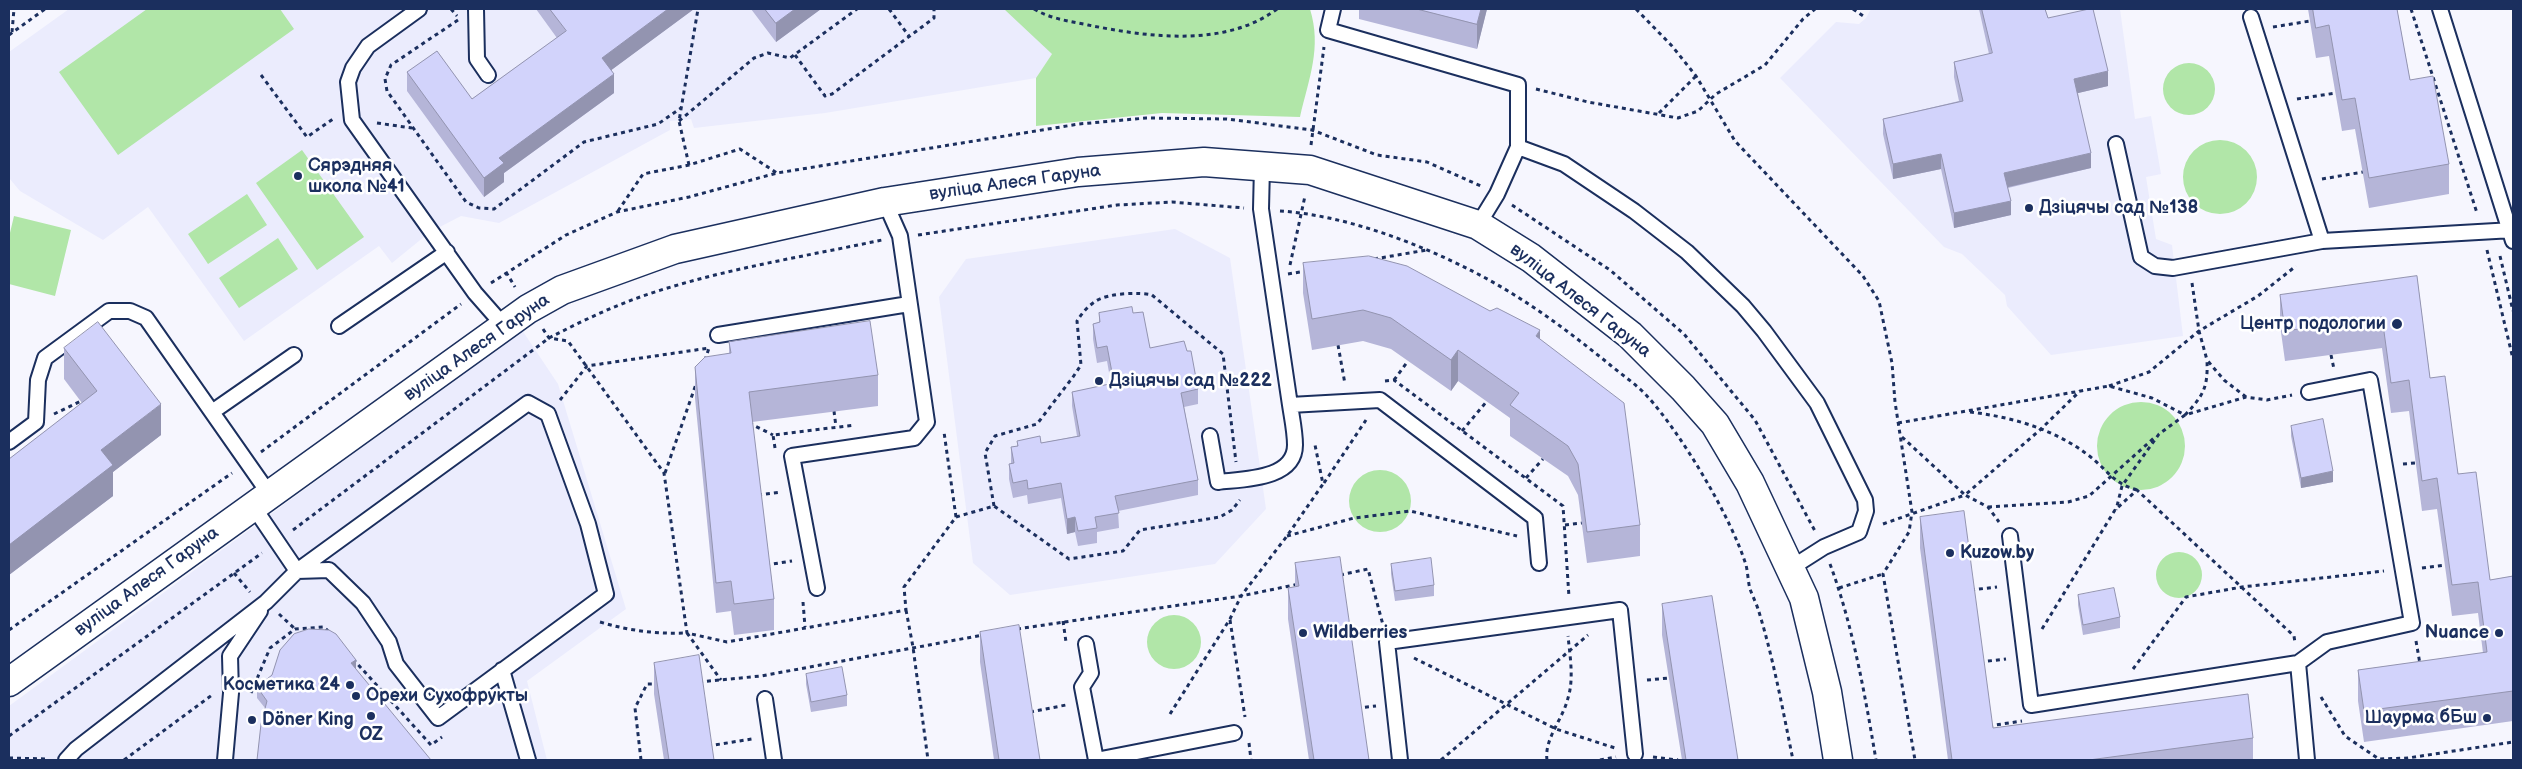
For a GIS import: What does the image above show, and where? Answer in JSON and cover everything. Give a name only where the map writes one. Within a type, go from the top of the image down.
[{"type":"street","name":"вуліца Алеся Гаруна","points":[[9,682],[504,326],[528,309],[562,290],[675,249],[885,202],[1078,172],[1204,162],[1310,170],[1478,225],[1531,258],[1630,335],[1683,388],[1715,424],[1750,483],[1804,598],[1825,683],[1838,760]]},
{"type":"lane","points":[[418,9],[368,46],[353,68],[348,82],[352,120],[475,294],[504,326]]},
{"type":"lane","points":[[476,9],[477,59],[488,75]]},
{"type":"lane","points":[[1333,9],[1328,30],[1518,85],[1518,147],[1497,194],[1478,225]]},
{"type":"lane","points":[[2116,144],[2141,257],[2155,266],[2173,268],[2322,241],[2483,232],[2512,234],[2440,9]]},
{"type":"lane","points":[[2253,23],[2322,241]]},
{"type":"lane","points":[[1518,147],[1564,164],[1634,211],[1687,252],[1743,306],[1800,379],[1832,430],[1866,500],[1866,511],[1859,532],[1824,547],[1791,568]]},
{"type":"lane","points":[[1210,436],[1218,482],[1274,474],[1288,463],[1296,446],[1261,210],[1262,166]]},
{"type":"lane","points":[[817,588],[792,456],[914,438],[928,422],[900,236],[885,202]]},
{"type":"lane","points":[[339,326],[447,252]]},
{"type":"lane","points":[[718,335],[909,304]]},
{"type":"lane","points":[[9,442],[36,422],[38,380],[44,358],[109,311],[130,311],[146,318],[247,462],[277,542],[297,571]]},
{"type":"lane","points":[[212,412],[294,355]]},
{"type":"lane","points":[[2010,536],[2031,705],[2298,663],[2327,642],[2412,623],[2370,380],[2309,392]]},
{"type":"lane","points":[[1290,405],[1380,400],[1535,518],[1539,564]]},
{"type":"lane","points":[[65,760],[266,602],[297,571],[528,403],[548,414],[588,524],[606,594],[438,718],[396,664],[389,642],[363,603],[329,570],[297,571]]},
{"type":"lane","points":[[225,760],[231,693],[230,656],[266,602]]},
{"type":"lane","points":[[1400,760],[1386,637],[1620,610],[1635,754]]},
{"type":"lane","points":[[1086,644],[1091,673],[1082,687],[1096,760],[1234,733]]},
{"type":"lane","points":[[2298,663],[2307,760]]},
{"type":"lane","points":[[502,670],[528,760]]},
{"type":"lane","points":[[765,700],[774,760]]},
{"type":"path","points":[[10,33],[14,9]]},
{"type":"path","points":[[10,33],[45,9]]},
{"type":"path","points":[[451,9],[460,19],[392,65],[385,79],[387,90],[466,202],[479,208],[494,209],[584,142],[658,124],[681,108]]},
{"type":"path","points":[[689,165],[679,120],[698,9]]},
{"type":"path","points":[[679,120],[754,58],[768,52],[790,58],[857,9]]},
{"type":"path","points":[[889,9],[910,37]]},
{"type":"path","points":[[795,54],[825,96],[832,94],[934,18],[934,9]]},
{"type":"path","points":[[1034,9],[1046,16],[1117,31],[1170,36],[1211,34],[1254,24],[1277,9]]},
{"type":"path","points":[[1636,9],[1672,46],[1696,76],[1735,141],[1863,276],[1879,301],[1892,363],[1898,423],[1902,437],[1912,512],[1909,532],[1883,574],[1839,588]]},
{"type":"path","points":[[1518,85],[1588,102],[1678,118],[1698,111],[1711,100],[1765,65],[1803,19],[1815,9]]},
{"type":"path","points":[[1853,9],[1866,18]]},
{"type":"path","points":[[2411,9],[2483,232],[2513,359]]},
{"type":"path","points":[[2253,23],[2310,21]]},
{"type":"path","points":[[1312,130],[1328,30]]},
{"type":"path","points":[[261,75],[307,137],[334,118],[413,128]]},
{"type":"path","points":[[1658,114],[1696,76]]},
{"type":"path","points":[[2278,102],[2336,93]]},
{"type":"path","points":[[9,630],[247,462],[475,294],[566,235],[617,212],[689,197],[777,173],[1060,127],[1146,118],[1227,119],[1312,130],[1377,155],[1427,162],[1463,177],[1497,194],[1610,270],[1684,334],[1755,420],[1780,462],[1824,547],[1839,588],[1868,711],[1876,760]]},
{"type":"path","points":[[617,212],[643,174],[689,165],[740,149],[777,173]]},
{"type":"path","points":[[2304,182],[2363,172]]},
{"type":"path","points":[[9,736],[277,542],[549,338],[569,328],[639,297],[701,279],[900,236],[1117,206],[1172,202],[1302,212],[1372,231],[1430,250],[1503,286],[1562,327],[1647,395],[1675,433],[1724,515],[1746,566],[1750,589],[1759,611],[1776,675],[1793,760]]},
{"type":"path","points":[[1289,284],[1288,274],[1302,212]]},
{"type":"path","points":[[1898,423],[2109,386],[2149,372],[2199,331],[2258,296],[2298,265],[2322,241]]},
{"type":"path","points":[[1373,259],[1430,250]]},
{"type":"path","points":[[1988,507],[2068,502],[2089,496],[2159,434],[2185,415],[2198,400],[2207,382],[2207,360],[2199,331],[2189,265]]},
{"type":"path","points":[[1288,274],[1307,271]]},
{"type":"path","points":[[1140,292],[1152,295],[1223,354],[1241,499],[1232,510],[1220,517],[1140,530],[1123,552],[1069,559],[994,506],[985,453],[995,436],[1038,424],[1073,377],[1081,364],[1076,321],[1085,309],[1098,299],[1140,292]]},
{"type":"path","points":[[1338,346],[1345,384]]},
{"type":"path","points":[[548,414],[587,366],[709,348],[702,366]]},
{"type":"path","points":[[2207,360],[2224,380],[2246,398]]},
{"type":"path","points":[[1170,714],[1230,619],[1241,596],[1288,536],[1408,361]]},
{"type":"path","points":[[664,473],[699,375]]},
{"type":"path","points":[[2109,386],[2152,398],[2185,415],[2246,398],[2267,400],[2309,392]]},
{"type":"path","points":[[1859,532],[1965,495],[2041,429],[2080,391]]},
{"type":"path","points":[[36,422],[81,401]]},
{"type":"path","points":[[1462,430],[1487,401]]},
{"type":"path","points":[[1307,404],[1323,484]]},
{"type":"path","points":[[834,411],[836,427]]},
{"type":"path","points":[[1965,411],[2000,415],[2057,435],[2087,454],[2122,486],[2137,490],[2294,636],[2298,663],[2345,736],[2379,759],[2408,758],[2513,742]]},
{"type":"path","points":[[749,422],[773,435]]},
{"type":"path","points":[[1980,662],[2025,657],[2115,510],[2122,486],[2159,434]]},
{"type":"path","points":[[1902,437],[1965,495],[1988,507],[2010,536]]},
{"type":"path","points":[[1526,478],[1543,459]]},
{"type":"path","points":[[2115,510],[2137,490]]},
{"type":"path","points":[[757,495],[783,492]]},
{"type":"path","points":[[956,516],[994,506]]},
{"type":"path","points":[[1288,536],[1354,518],[1410,511],[1537,540]]},
{"type":"path","points":[[1548,760],[1550,738],[1556,729],[1569,696],[1570,649],[1567,616],[1569,596],[1565,525],[1582,523]]},
{"type":"path","points":[[766,565],[796,560]]},
{"type":"path","points":[[2118,691],[2186,597],[2242,587],[2446,565]]},
{"type":"path","points":[[1339,576],[1368,569],[1386,637]]},
{"type":"path","points":[[1883,574],[1915,760]]},
{"type":"path","points":[[1007,630],[1241,596],[1309,582]]},
{"type":"path","points":[[1971,590],[2016,584]]},
{"type":"path","points":[[906,610],[913,647],[928,760]]},
{"type":"path","points":[[1441,760],[1570,649],[1620,610]]},
{"type":"path","points":[[578,616],[627,631],[656,634],[688,633],[722,681]]},
{"type":"path","points":[[1230,619],[1246,723]]},
{"type":"path","points":[[2412,623],[2422,672]]},
{"type":"path","points":[[124,760],[208,696],[231,693],[250,695],[270,648],[295,629],[324,627],[331,634]]},
{"type":"path","points":[[694,682],[762,676],[988,634]]},
{"type":"path","points":[[1347,636],[1386,637],[1423,664],[1556,729],[1635,754],[1678,760]]},
{"type":"path","points":[[351,657],[431,745],[446,734]]},
{"type":"path","points":[[2420,663],[2429,662]]},
{"type":"path","points":[[640,760],[636,708],[647,684],[666,684]]},
{"type":"path","points":[[1988,727],[2034,719],[2031,705]]},
{"type":"path","points":[[708,746],[770,736]]},
{"type":"path","points":[[1249,741],[1252,760]]},
{"type":"path","points":[[9,758],[65,760]]},
{"type":"shaded area","name":"Сярэдняя школа №41","points":[[69,9],[1010,9],[1052,54],[1036,78],[825,113],[694,128],[691,119],[670,121],[670,130],[499,223],[461,216],[430,232],[392,263],[379,246],[244,341],[148,207],[103,240],[20,191],[9,178],[9,52]]},
{"type":"shaded area","name":"Дзіцячы сад №138","points":[[1871,9],[2120,9],[2135,119],[2151,116],[2161,174],[2146,177],[2156,239],[2172,245],[2183,336],[2051,355],[2007,306],[2005,295],[1962,254],[1944,247],[1780,78],[1836,22],[1859,24],[1866,18]]},
{"type":"shaded area","name":"Дзіцячы сад №222","points":[[1175,229],[1230,258],[1266,509],[1215,564],[1010,595],[973,563],[939,297],[966,259]]},
{"type":"shaded area","points":[[522,330],[558,384],[626,609],[527,681],[547,760],[9,760],[9,706]]},
{"type":"green space","points":[[147,9],[280,9],[294,29],[118,155],[59,72]]},
{"type":"green space","points":[[1004,9],[1310,9],[1315,37],[1313,63],[1300,117],[1162,113],[1036,126],[1036,78],[1052,54]]},
{"type":"green space","points":[[2189,63],[2199,65],[2207,71],[2213,79],[2215,89],[2213,99],[2207,107],[2199,113],[2189,115],[2179,113],[2171,107],[2165,99],[2163,89],[2165,79],[2171,71],[2179,65]]},
{"type":"green space","points":[[2220,140],[2234,143],[2246,151],[2254,163],[2257,177],[2254,191],[2246,203],[2234,211],[2220,214],[2206,211],[2194,203],[2186,191],[2183,177],[2186,163],[2194,151],[2206,143]]},
{"type":"green space","points":[[302,150],[364,237],[317,270],[256,183]]},
{"type":"green space","points":[[247,194],[267,225],[208,264],[188,234]]},
{"type":"green space","points":[[14,216],[71,230],[55,296],[9,284],[9,237]]},
{"type":"green space","points":[[278,238],[298,269],[239,308],[219,278]]},
{"type":"green space","points":[[2141,402],[2158,406],[2172,415],[2181,429],[2185,446],[2181,463],[2172,477],[2158,486],[2141,490],[2124,486],[2110,477],[2101,463],[2097,446],[2101,429],[2110,415],[2124,406]]},
{"type":"green space","points":[[1374,470],[1386,470],[1402,479],[1409,489],[1411,501],[1409,513],[1402,523],[1386,532],[1374,532],[1363,527],[1354,518],[1349,507],[1349,495],[1354,484],[1363,475]]},
{"type":"green space","points":[[2174,552],[2184,552],[2198,562],[2202,575],[2198,588],[2192,594],[2184,598],[2174,598],[2160,588],[2156,580],[2156,570],[2166,556]]},
{"type":"green space","points":[[1169,615],[1179,615],[1189,619],[1197,627],[1201,642],[1197,657],[1189,665],[1179,669],[1169,669],[1159,665],[1151,657],[1147,647],[1147,637],[1151,627],[1159,619]]},
{"type":"building","points":[[550,9],[668,9],[602,58],[614,74],[499,158],[504,163],[484,178],[407,72],[437,51],[472,99],[566,31]]},
{"type":"building","points":[[765,9],[795,9],[776,23]]},
{"type":"building","points":[[1417,9],[1481,9],[1477,24]]},
{"type":"building","points":[[1982,9],[2045,9],[2048,18],[2093,9],[2108,71],[2074,79],[2091,153],[2004,173],[2011,201],[1954,213],[1941,154],[1893,164],[1883,119],[1963,101],[1954,62],[1992,53]]},
{"type":"building","points":[[2313,9],[2397,9],[2410,80],[2433,76],[2449,164],[2369,178],[2355,98],[2342,100],[2329,25],[2316,28]]},
{"type":"building","points":[[1369,256],[1407,266],[1490,311],[1497,308],[1540,330],[1536,336],[1624,403],[1640,525],[1587,532],[1578,464],[1568,446],[1510,405],[1519,393],[1458,350],[1451,360],[1391,318],[1363,310],[1312,319],[1303,263]]},
{"type":"building","points":[[2417,276],[2430,378],[2445,376],[2458,474],[2476,472],[2490,580],[2513,576],[2513,691],[2364,711],[2358,670],[2487,652],[2478,582],[2452,585],[2437,478],[2422,481],[2409,380],[2391,383],[2382,317],[2285,331],[2280,295]]},
{"type":"building","name":"Дзіцячы сад №222","points":[[1132,307],[1133,313],[1143,312],[1150,348],[1184,341],[1187,351],[1191,351],[1198,389],[1181,393],[1198,480],[1115,496],[1119,513],[1095,517],[1097,528],[1078,531],[1075,517],[1067,519],[1061,483],[1028,489],[1027,480],[1013,483],[1009,464],[1014,463],[1011,447],[1018,446],[1017,441],[1040,436],[1041,443],[1080,436],[1072,392],[1114,383],[1107,346],[1097,348],[1093,324],[1100,322],[1099,313]]},
{"type":"building","points":[[870,321],[878,375],[749,392],[774,599],[734,604],[731,581],[716,583],[695,367],[705,357],[731,353],[729,342]]},
{"type":"building","points":[[98,322],[161,404],[101,450],[113,465],[9,545],[9,459],[97,391],[64,348]]},
{"type":"building","points":[[2323,419],[2333,471],[2301,478],[2291,426]]},
{"type":"building","points":[[1964,511],[1993,728],[2248,694],[2253,738],[2089,760],[1952,760],[1920,517]]},
{"type":"building","points":[[1340,557],[1369,760],[1314,760],[1288,588],[1299,586],[1295,563]]},
{"type":"building","points":[[1431,558],[1434,585],[1395,591],[1391,564]]},
{"type":"building","points":[[2114,588],[2120,617],[2083,625],[2078,595]]},
{"type":"building","points":[[1712,596],[1738,760],[1686,760],[1662,604]]},
{"type":"building","points":[[1019,625],[1040,760],[999,760],[980,632]]},
{"type":"building","points":[[309,629],[329,630],[336,634],[356,660],[351,663],[431,760],[257,760],[261,724],[267,701],[257,687],[272,675],[280,650],[294,634]]},
{"type":"building","points":[[699,655],[714,760],[669,760],[654,663]]},
{"type":"building","points":[[842,667],[847,695],[811,702],[806,674]]},
{"type":"place","name":"Сярэдняя школа №41","points":[[298,176]]},
{"type":"place","name":"Дзіцячы сад №138","points":[[2029,208]]},
{"type":"place","name":"Центр подологии","points":[[2397,324]]},
{"type":"place","name":"Дзіцячы сад №222","points":[[1099,381]]},
{"type":"place","name":"Kuzow.by","points":[[1950,553]]},
{"type":"place","name":"Wildberries","points":[[1303,633]]},
{"type":"place","name":"Nuance","points":[[2499,633]]},
{"type":"place","name":"Косметика 24","points":[[350,685]]},
{"type":"place","name":"Орехи Сухофрукты","points":[[356,696]]},
{"type":"place","name":"OZ","points":[[371,716]]},
{"type":"place","name":"Шаурма бБш","points":[[2487,718]]},
{"type":"place","name":"Döner King","points":[[252,720]]}]
